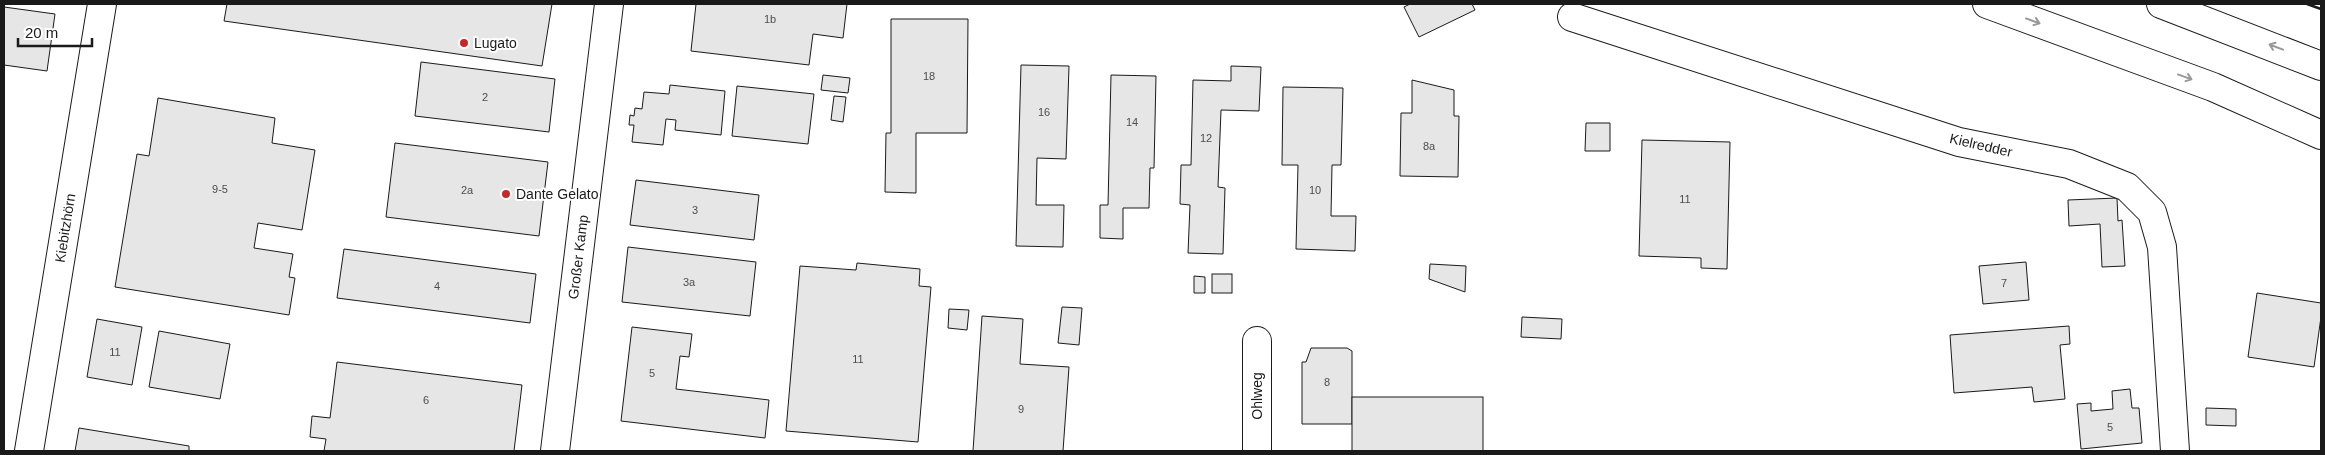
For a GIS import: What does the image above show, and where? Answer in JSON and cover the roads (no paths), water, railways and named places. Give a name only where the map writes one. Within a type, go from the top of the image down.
[{"type":"main road","name":"Kiebitzhörn","points":[[29,451],[102,4]]},
{"type":"main road","name":"Großer Kamp","points":[[555,451],[609,4]]},
{"type":"main road","points":[[1987,4],[2213,87],[2321,135]]},
{"type":"main road","points":[[2161,4],[2321,66]]},
{"type":"main road","name":"Kielredder","points":[[1572,17],[1959,142],[2069,164],[2127,187],[2152,212],[2162,247],[2175,451]]},
{"type":"main road","name":"Ohlweg","points":[[1257,341],[1257,451]]},
{"type":"place","name":"Lugato","points":[[464,43]]},
{"type":"place","name":"Dante Gelato","points":[[506,194]]}]
